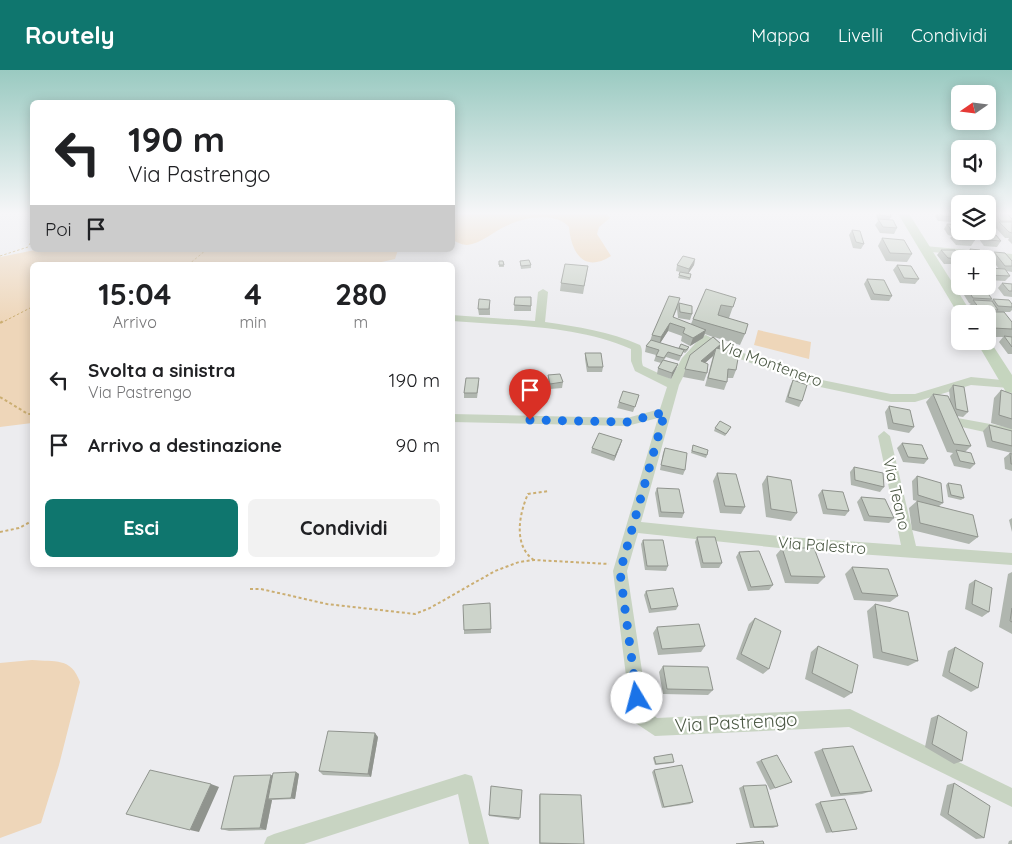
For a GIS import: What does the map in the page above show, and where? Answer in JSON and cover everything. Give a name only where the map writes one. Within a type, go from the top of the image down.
[{"type":"street","points":[[925,248],[960,305]]},
{"type":"street","points":[[926,248],[1012,257]]},
{"type":"street","points":[[542,325],[539,320],[543,292]]},
{"type":"street","points":[[455,318],[542,325],[588,331],[632,345],[637,350],[636,361],[639,368],[673,384]]},
{"type":"street","name":"Via Montenero","points":[[665,412],[673,384],[686,361],[706,338],[731,352],[810,381],[891,398],[915,398],[971,381],[1011,386]]},
{"type":"street","points":[[989,350],[1011,386]]},
{"type":"street","points":[[455,418],[627,422],[665,412]]},
{"type":"street","name":"Via Pastrengo","points":[[665,412],[621,568],[640,716],[655,727],[850,718],[1012,798]]},
{"type":"street","points":[[952,421],[1012,433]]},
{"type":"street","name":"Via Teano","points":[[884,436],[910,552]]},
{"type":"street","name":"Via Palestro","points":[[633,527],[789,543],[1012,559]]},
{"type":"street","points":[[274,844],[465,783],[480,844]]},
{"type":"path","points":[[0,256],[25,248]]},
{"type":"path","points":[[192,262],[204,252]]},
{"type":"path","points":[[0,323],[30,307]]},
{"type":"path","points":[[0,396],[30,414]]},
{"type":"path","points":[[534,560],[524,552],[520,541],[521,506],[528,494],[549,491]]},
{"type":"path","points":[[0,532],[19,528],[30,522]]},
{"type":"path","points":[[250,588],[327,604],[415,614],[438,604],[495,571],[519,562],[534,560],[610,564],[621,568]]},
{"type":"shaded area","points":[[574,248],[606,248],[611,256],[601,261],[586,261]]},
{"type":"shaded area","points":[[30,251],[397,252],[395,259],[382,262],[30,262],[30,423],[0,427],[0,257]]},
{"type":"shaded area","points":[[758,330],[811,342],[809,359],[754,345]]},
{"type":"shaded area","points":[[32,660],[61,662],[72,668],[80,682],[59,765],[41,823],[0,838],[0,663]]},
{"type":"building","points":[[887,248],[909,248],[912,254],[890,253]]},
{"type":"building","points":[[941,250],[951,250],[951,258],[948,258]]},
{"type":"building","points":[[996,252],[1005,253],[1012,261],[1012,266],[1005,266]]},
{"type":"building","points":[[683,256],[695,259],[689,269],[677,265]]},
{"type":"building","points":[[529,260],[531,265],[521,266],[520,261]]},
{"type":"building","points":[[499,261],[503,261],[504,265],[499,265]]},
{"type":"building","points":[[565,264],[588,266],[584,286],[561,283]]},
{"type":"building","points":[[897,265],[911,266],[919,279],[904,278]]},
{"type":"building","points":[[996,268],[1005,269],[1010,276],[996,275]]},
{"type":"building","points":[[680,272],[691,274],[690,278],[679,275]]},
{"type":"building","points":[[867,279],[884,280],[892,296],[874,294]]},
{"type":"building","points":[[1002,283],[1012,284],[1012,291],[1009,291]]},
{"type":"building","points":[[706,289],[736,298],[733,307],[721,305],[718,315],[748,324],[745,334],[693,319]]},
{"type":"building","points":[[971,295],[989,295],[992,299],[973,298]]},
{"type":"building","points":[[669,296],[680,298],[673,317],[706,330],[693,338],[683,333],[685,328],[670,323],[661,337],[652,335]]},
{"type":"building","points":[[515,297],[531,297],[531,306],[514,305]]},
{"type":"building","points":[[479,299],[490,300],[489,309],[478,309]]},
{"type":"building","points":[[993,299],[1009,300],[1012,307],[998,306]]},
{"type":"building","points":[[973,300],[992,301],[995,305],[977,305]]},
{"type":"building","points":[[679,303],[692,306],[692,314],[680,312]]},
{"type":"building","points":[[996,312],[1004,312],[1012,322],[1012,329],[996,328]]},
{"type":"building","points":[[1004,336],[1012,337],[1012,347]]},
{"type":"building","points":[[713,337],[721,344],[701,361],[708,364],[707,373],[685,369],[690,355]]},
{"type":"building","points":[[651,340],[684,350],[681,356],[668,352],[664,358],[656,356],[659,350],[646,346]]},
{"type":"building","points":[[681,344],[689,347],[686,350],[679,348]]},
{"type":"building","points":[[716,348],[739,353],[736,370],[728,369],[727,382],[708,378]]},
{"type":"building","points":[[585,353],[601,353],[603,367],[588,367]]},
{"type":"building","points":[[663,360],[678,364],[672,373],[658,368]]},
{"type":"building","points":[[560,374],[563,382],[550,384],[548,375]]},
{"type":"building","points":[[466,378],[479,378],[477,393],[464,393]]},
{"type":"building","points":[[793,380],[807,385],[802,401],[788,397]]},
{"type":"building","points":[[953,385],[964,387],[968,412],[956,409]]},
{"type":"building","points":[[1001,390],[1012,394],[1012,419],[999,415]]},
{"type":"building","points":[[623,391],[639,395],[635,407],[619,402]]},
{"type":"building","points":[[933,394],[948,396],[971,446],[954,444]]},
{"type":"building","points":[[889,406],[910,410],[914,427],[893,423]]},
{"type":"building","points":[[720,421],[731,427],[726,434],[715,428]]},
{"type":"building","points":[[989,425],[1012,431],[1012,446],[992,441]]},
{"type":"building","points":[[599,433],[622,440],[615,456],[592,448]]},
{"type":"building","points":[[902,443],[922,445],[928,459],[908,457]]},
{"type":"building","points":[[693,445],[708,450],[707,455],[692,451]]},
{"type":"building","points":[[665,448],[687,453],[685,470],[661,465]]},
{"type":"building","points":[[956,450],[971,453],[975,464],[960,461]]},
{"type":"building","points":[[854,467],[883,473],[884,487],[855,480]]},
{"type":"building","points":[[717,473],[736,474],[745,507],[725,506]]},
{"type":"building","points":[[767,476],[791,480],[797,513],[771,509]]},
{"type":"building","points":[[917,476],[941,483],[943,503],[918,495]]},
{"type":"building","points":[[948,483],[961,485],[964,498],[951,495]]},
{"type":"building","points":[[657,488],[679,489],[684,513],[661,512]]},
{"type":"building","points":[[822,490],[843,492],[849,511],[827,509]]},
{"type":"building","points":[[861,497],[885,499],[894,518],[869,516]]},
{"type":"building","points":[[917,501],[973,515],[978,537],[920,523]]},
{"type":"building","points":[[697,537],[715,537],[722,563],[703,563]]},
{"type":"building","points":[[643,540],[663,540],[668,566],[647,566]]},
{"type":"building","points":[[782,548],[814,548],[825,577],[791,576]]},
{"type":"building","points":[[759,551],[773,585],[751,587],[739,552]]},
{"type":"building","points":[[852,567],[888,569],[898,596],[862,593]]},
{"type":"building","points":[[975,580],[992,588],[989,612],[972,604]]},
{"type":"building","points":[[673,588],[678,606],[651,609],[646,591]]},
{"type":"building","points":[[490,603],[491,629],[464,630],[463,605]]},
{"type":"building","points":[[875,604],[908,612],[918,661],[882,652]]},
{"type":"building","points":[[755,618],[781,631],[769,669],[741,654]]},
{"type":"building","points":[[699,624],[705,646],[662,649],[657,627]]},
{"type":"building","points":[[818,646],[858,665],[852,693],[812,673]]},
{"type":"building","points":[[955,647],[983,663],[978,688],[949,672]]},
{"type":"building","points":[[663,666],[708,667],[713,690],[667,689]]},
{"type":"building","points":[[938,715],[967,732],[962,761],[932,744]]},
{"type":"building","points":[[328,731],[375,733],[368,774],[319,771]]},
{"type":"building","points":[[853,746],[872,791],[840,794],[822,749]]},
{"type":"building","points":[[672,754],[674,762],[656,764],[654,757]]},
{"type":"building","points":[[777,755],[792,782],[775,788],[761,760]]},
{"type":"building","points":[[682,765],[693,802],[664,807],[654,770]]},
{"type":"building","points":[[150,770],[211,784],[190,830],[126,814]]},
{"type":"building","points":[[296,772],[291,798],[268,799],[273,773]]},
{"type":"building","points":[[271,775],[260,828],[221,829],[234,776]]},
{"type":"building","points":[[954,783],[990,806],[984,838],[948,814]]},
{"type":"building","points":[[766,785],[778,826],[754,827],[743,786]]},
{"type":"building","points":[[491,786],[522,790],[520,818],[489,815]]},
{"type":"building","points":[[540,794],[581,795],[584,844],[540,843]]},
{"type":"building","points":[[845,799],[857,829],[832,832],[820,802]]},
{"type":"building","points":[[763,841],[764,844],[736,844]]},
{"type":"route","points":[[530,420],[627,422],[665,412],[620,572],[637,698]]}]
